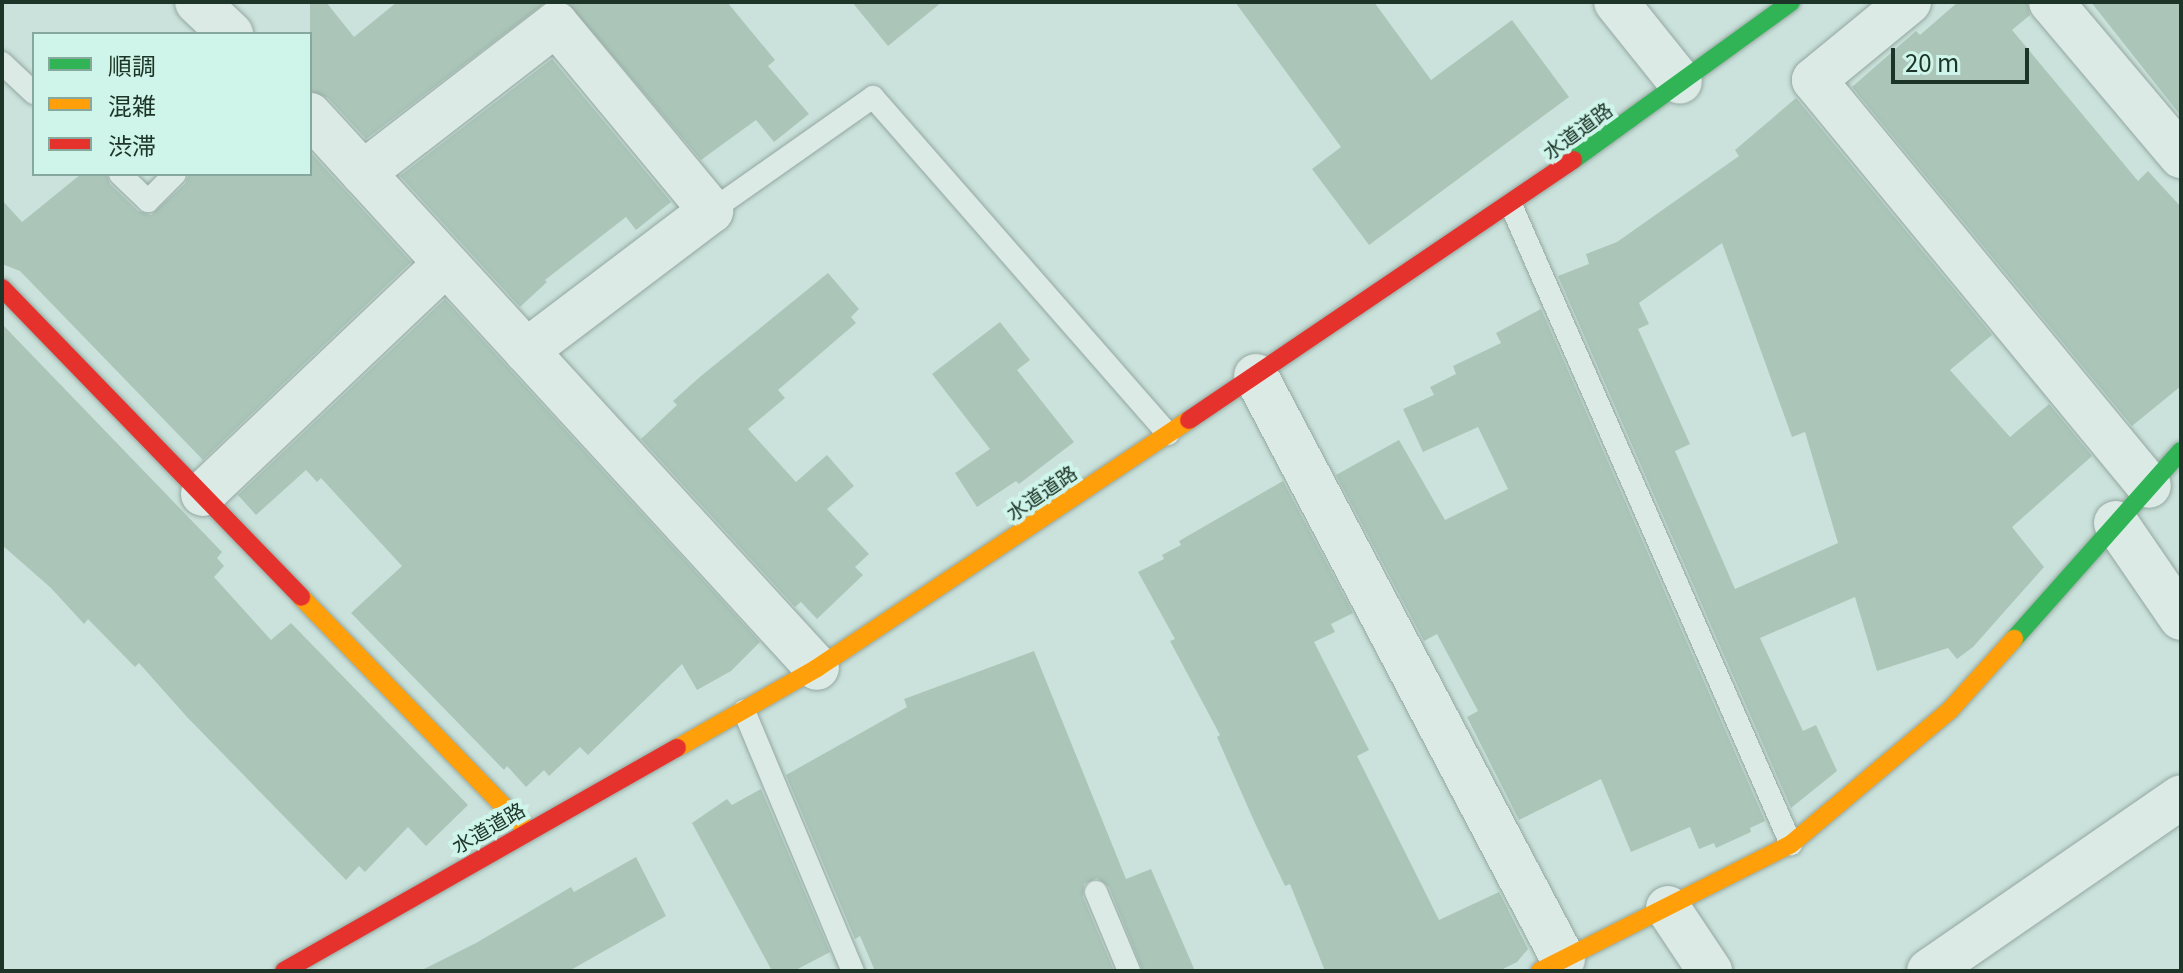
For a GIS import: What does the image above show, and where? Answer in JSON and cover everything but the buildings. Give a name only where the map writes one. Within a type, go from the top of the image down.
[{"type":"street","points":[[197,2],[229,32]]},
{"type":"street","points":[[1616,2],[1680,82]]},
{"type":"street","name":"水道道路","points":[[284,971],[527,830],[817,668],[1511,205],[1791,2]]},
{"type":"street","points":[[1909,2],[1814,80],[2149,486]]},
{"type":"street","points":[[2051,2],[2181,156]]},
{"type":"street","points":[[363,173],[556,24],[711,211],[526,351]]},
{"type":"street","points":[[312,117],[817,668]]},
{"type":"street","points":[[203,494],[445,264]]},
{"type":"street","points":[[2,288],[527,830]]},
{"type":"street","points":[[1256,376],[1552,965],[1791,844],[1950,710],[2181,451]]},
{"type":"street","points":[[2116,523],[2181,618]]},
{"type":"street","points":[[1929,971],[2181,797]]},
{"type":"street","points":[[1668,908],[1710,971]]},
{"type":"lane","points":[[2,63],[32,91]]},
{"type":"lane","points":[[711,211],[873,97],[1168,434]]},
{"type":"lane","points":[[122,176],[148,201],[173,176]]},
{"type":"lane","points":[[1511,205],[1791,844]]},
{"type":"lane","points":[[744,711],[853,971]]},
{"type":"lane","points":[[1096,892],[1129,971]]},
{"type":"traffic: fast","points":[[1573,160],[1791,2]]},
{"type":"traffic: fast","points":[[2014,639],[2181,451]]},
{"type":"traffic: slow","points":[[677,748],[817,668],[1189,420]]},
{"type":"traffic: slow","points":[[301,597],[527,830]]},
{"type":"traffic: slow","points":[[1540,971],[1791,844],[1950,710],[2014,639]]},
{"type":"traffic: jam","points":[[1189,420],[1573,160]]},
{"type":"traffic: jam","points":[[2,288],[301,597]]},
{"type":"traffic: jam","points":[[284,971],[677,748]]}]
